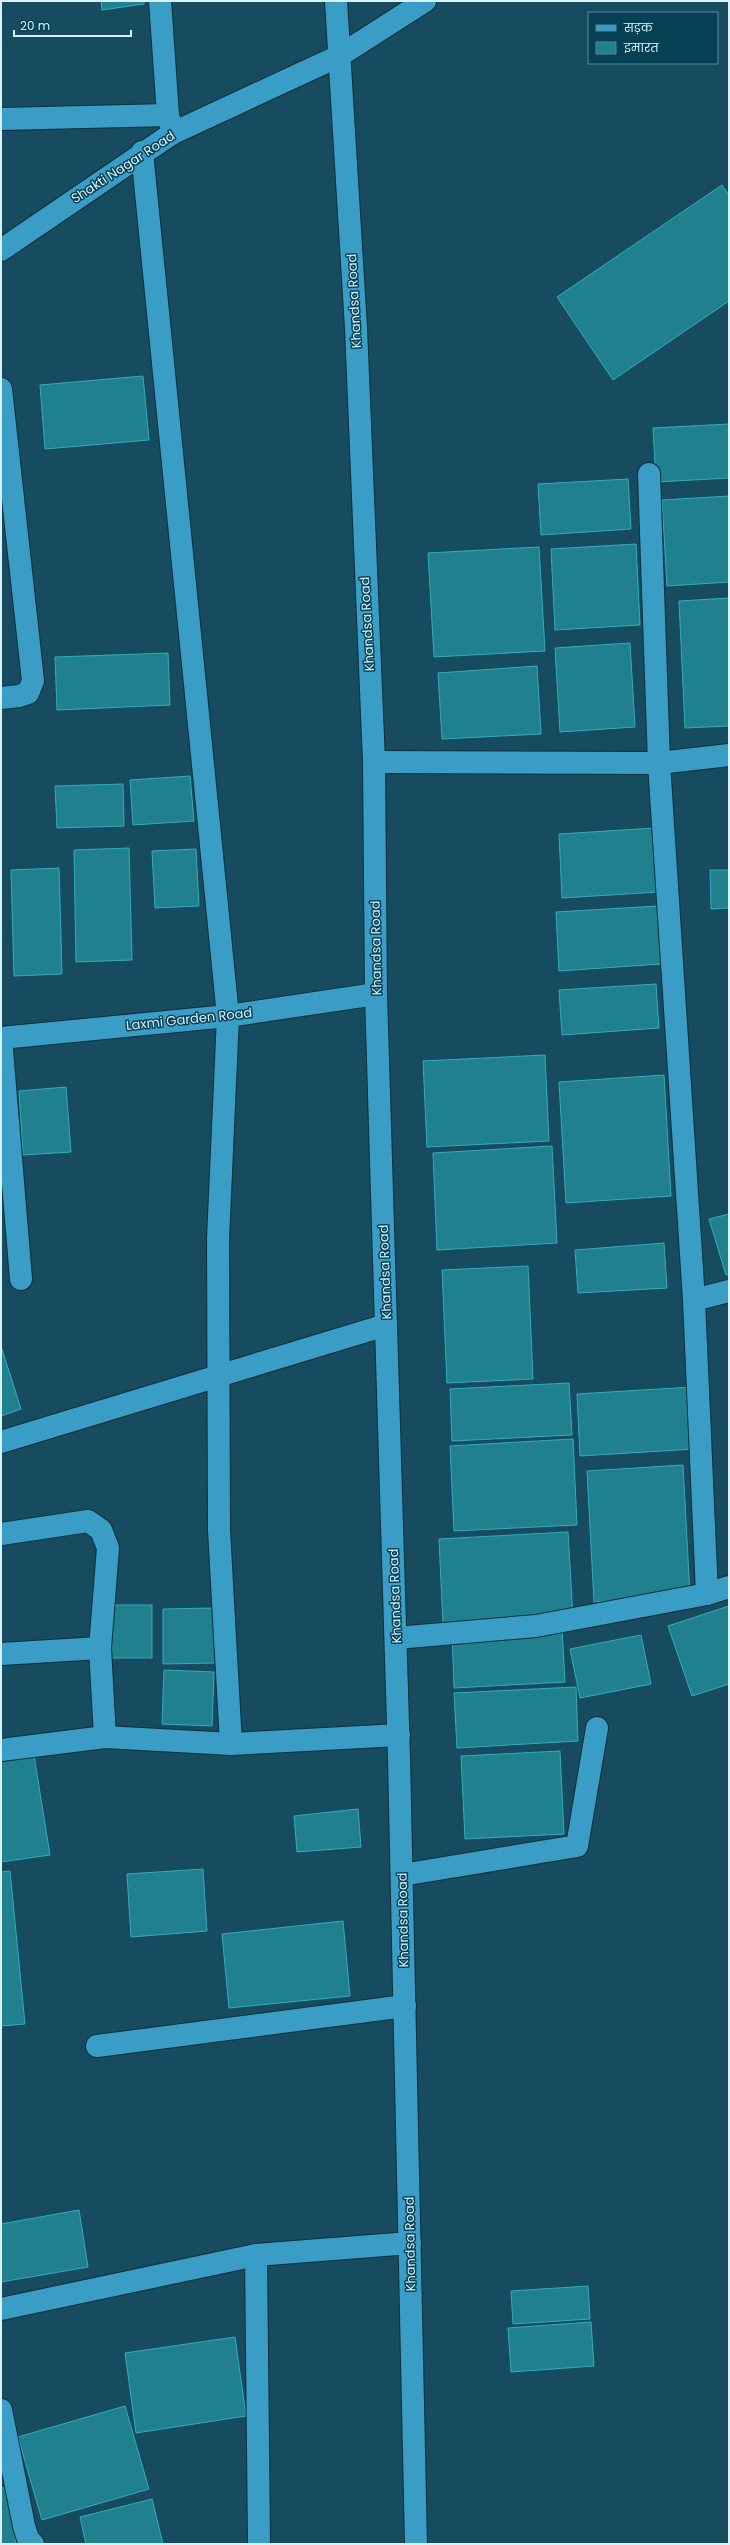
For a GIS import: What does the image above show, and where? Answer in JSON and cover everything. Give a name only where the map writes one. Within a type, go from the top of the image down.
[{"type":"street","points":[[1,120],[171,124],[160,1]]},
{"type":"street","name":"Khandsa Road","points":[[336,1],[356,328],[374,762],[376,994],[396,1638],[416,2544]]},
{"type":"street","name":"Shakti Nagar Road","points":[[1,250],[142,152],[171,124],[339,56],[425,1]]},
{"type":"street","points":[[142,152],[228,1016],[218,1239],[219,1530],[231,1744]]},
{"type":"street","points":[[1,389],[34,681],[28,693],[19,696],[1,698]]},
{"type":"street","points":[[649,474],[659,763],[694,1300],[708,1594]]},
{"type":"street","points":[[374,762],[659,763],[729,755]]},
{"type":"street","name":"Laxmi Garden Road","points":[[1,1038],[228,1016],[376,994]]},
{"type":"street","points":[[1,1038],[21,1279]]},
{"type":"street","points":[[694,1300],[729,1291]]},
{"type":"street","points":[[1,1442],[386,1325]]},
{"type":"street","points":[[1,1534],[88,1521],[101,1530],[108,1548],[100,1648],[105,1737]]},
{"type":"street","points":[[396,1638],[536,1626],[708,1594],[729,1587]]},
{"type":"street","points":[[1,1654],[100,1648]]},
{"type":"street","points":[[402,1875],[577,1846],[597,1728]]},
{"type":"street","points":[[1,1750],[105,1737],[231,1744],[398,1735]]},
{"type":"street","points":[[97,2046],[405,2006]]},
{"type":"street","points":[[1,2309],[256,2255],[410,2243]]},
{"type":"street","points":[[256,2255],[259,2544]]},
{"type":"street","points":[[1,2410],[24,2526],[28,2539],[33,2544]]},
{"type":"building","points":[[101,1],[144,1],[144,4],[102,10]]},
{"type":"building","points":[[722,185],[729,195],[729,301],[613,380],[557,297]]},
{"type":"building","points":[[143,376],[149,440],[45,449],[40,385]]},
{"type":"building","points":[[729,424],[729,478],[656,482],[653,428]]},
{"type":"building","points":[[628,479],[631,529],[541,535],[538,484]]},
{"type":"building","points":[[729,496],[729,582],[667,586],[662,500]]},
{"type":"building","points":[[636,544],[640,625],[555,630],[551,549]]},
{"type":"building","points":[[539,547],[545,651],[434,657],[428,553]]},
{"type":"building","points":[[729,598],[729,726],[685,728],[679,601]]},
{"type":"building","points":[[630,643],[635,727],[560,732],[555,648]]},
{"type":"building","points":[[168,653],[170,705],[57,710],[55,657]]},
{"type":"building","points":[[537,666],[541,734],[442,739],[438,673]]},
{"type":"building","points":[[190,776],[194,821],[133,825],[130,780]]},
{"type":"building","points":[[123,784],[124,826],[57,828],[55,786]]},
{"type":"building","points":[[654,828],[658,892],[562,898],[559,834]]},
{"type":"building","points":[[129,848],[132,960],[76,962],[74,850]]},
{"type":"building","points":[[196,849],[199,906],[155,908],[152,851]]},
{"type":"building","points":[[59,868],[62,974],[14,976],[11,870]]},
{"type":"building","points":[[710,870],[729,870],[729,908],[711,909]]},
{"type":"building","points":[[658,906],[661,964],[559,971],[556,912]]},
{"type":"building","points":[[656,984],[659,1028],[562,1035],[559,990]]},
{"type":"building","points":[[545,1055],[549,1141],[427,1147],[423,1061]]},
{"type":"building","points":[[664,1075],[671,1196],[566,1203],[559,1082]]},
{"type":"building","points":[[66,1087],[71,1152],[23,1155],[19,1091]]},
{"type":"building","points":[[552,1146],[557,1243],[437,1250],[433,1153]]},
{"type":"building","points":[[729,1214],[729,1274],[726,1275],[709,1219]]},
{"type":"building","points":[[664,1243],[667,1288],[578,1293],[575,1250]]},
{"type":"building","points":[[528,1266],[533,1379],[447,1383],[442,1270]]},
{"type":"building","points":[[1,1346],[21,1409],[1,1416]]},
{"type":"building","points":[[569,1383],[572,1435],[452,1441],[450,1389]]},
{"type":"building","points":[[692,1387],[695,1449],[580,1456],[577,1394]]},
{"type":"building","points":[[573,1439],[577,1525],[454,1531],[450,1446]]},
{"type":"building","points":[[683,1465],[690,1596],[594,1602],[587,1471]]},
{"type":"building","points":[[568,1532],[573,1618],[443,1625],[439,1539]]},
{"type":"building","points":[[109,1605],[152,1605],[152,1658],[109,1658]]},
{"type":"building","points":[[729,1606],[729,1684],[692,1696],[668,1626]]},
{"type":"building","points":[[215,1608],[215,1663],[163,1664],[163,1609]]},
{"type":"building","points":[[562,1628],[565,1682],[454,1688],[452,1634]]},
{"type":"building","points":[[641,1635],[651,1684],[580,1698],[570,1649]]},
{"type":"building","points":[[164,1670],[214,1672],[212,1726],[162,1724]]},
{"type":"building","points":[[576,1687],[578,1741],[457,1748],[454,1693]]},
{"type":"building","points":[[33,1749],[50,1855],[1,1862],[1,1755]]},
{"type":"building","points":[[560,1751],[564,1834],[465,1839],[461,1756]]},
{"type":"building","points":[[358,1809],[361,1847],[297,1852],[294,1816]]},
{"type":"building","points":[[203,1869],[207,1931],[131,1937],[127,1874]]},
{"type":"building","points":[[10,1871],[25,2024],[1,2026],[1,1872]]},
{"type":"building","points":[[343,1921],[350,1996],[229,2008],[222,1934]]},
{"type":"building","points":[[79,2210],[88,2267],[1,2282],[1,2224]]},
{"type":"building","points":[[588,2286],[590,2319],[513,2324],[511,2291]]},
{"type":"building","points":[[591,2322],[594,2366],[511,2372],[508,2328]]},
{"type":"building","points":[[235,2337],[246,2416],[136,2433],[125,2353]]},
{"type":"building","points":[[125,2406],[149,2489],[42,2520],[18,2437]]},
{"type":"building","points":[[10,2487],[16,2544],[1,2544],[1,2488]]},
{"type":"building","points":[[152,2499],[163,2544],[86,2544],[80,2517]]}]
